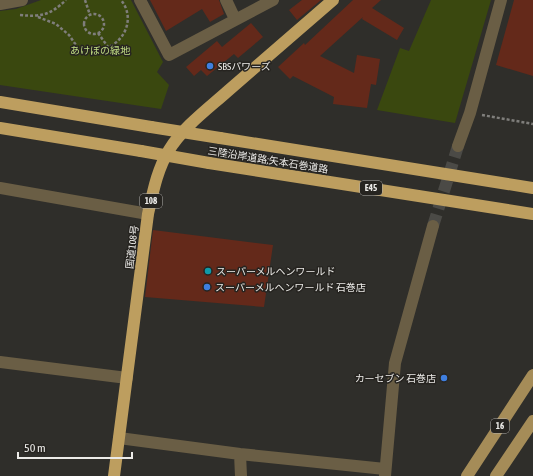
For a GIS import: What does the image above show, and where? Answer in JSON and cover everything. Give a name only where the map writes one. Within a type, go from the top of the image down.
[{"type":"highway","name":"国道108号","points":[[114,476],[148,214],[154,186],[160,168],[169,150],[179,137],[204,112],[333,0]]},
{"type":"highway","name":"三陸沿岸道路;矢本石巻道路","points":[[0,102],[533,188]]},
{"type":"highway","name":"三陸沿岸道路;矢本石巻道路","points":[[0,128],[209,163],[533,214]]},
{"type":"main road","name":"16","points":[[467,476],[533,375]]},
{"type":"main road","name":"16","points":[[496,476],[533,421]]},
{"type":"street","points":[[0,4],[22,0]]},
{"type":"street","points":[[140,0],[169,55],[273,0]]},
{"type":"street","points":[[226,0],[235,19]]},
{"type":"street","points":[[458,146],[470,113],[501,0]]},
{"type":"street","points":[[0,188],[148,214]]},
{"type":"street","points":[[119,438],[385,473],[395,363],[433,226]]},
{"type":"street","points":[[0,362],[127,378]]},
{"type":"street","points":[[240,454],[241,476]]},
{"type":"path","points":[[38,17],[55,11],[66,0]]},
{"type":"path","points":[[85,0],[90,14]]},
{"type":"path","points":[[13,15],[38,17],[56,24],[69,35],[78,48],[89,50],[108,47],[117,42],[125,33],[128,13],[121,0]]},
{"type":"path","points":[[90,14],[98,14],[101,17],[103,25],[101,31],[98,33],[92,34],[85,31],[85,22],[90,14]]},
{"type":"path","points":[[98,33],[108,47]]},
{"type":"path","points":[[470,113],[533,124]]},
{"type":"green space","name":"あけぼの緑地","points":[[41,0],[131,0],[163,62],[157,72],[169,85],[161,109],[0,85],[0,11],[16,9]]},
{"type":"green space","points":[[431,0],[491,0],[455,123],[377,110],[400,48],[409,51]]},
{"type":"building","points":[[150,0],[219,0],[224,14],[210,22],[202,9],[166,31]]},
{"type":"building","points":[[302,0],[321,0],[297,20],[289,10]]},
{"type":"building","points":[[353,0],[381,0],[372,8],[404,28],[397,40],[362,19],[363,17],[320,56],[354,73],[357,55],[380,59],[376,85],[371,84],[367,108],[333,104],[334,97],[293,76],[290,79],[278,67],[304,43],[305,45]]},
{"type":"building","points":[[514,0],[533,0],[533,76],[496,65]]},
{"type":"building","points":[[251,23],[263,37],[238,58],[234,54],[207,76],[201,70],[194,76],[186,67],[217,41],[222,47]]},
{"type":"building","name":"スーパーメルヘンワールド","points":[[153,230],[273,245],[264,307],[145,297]]},
{"type":"tunnel","points":[[433,226],[458,146]]},
{"type":"place","name":"SBSパワーズ","points":[[210,66]]},
{"type":"place","name":"スーパーメルヘンワールド","points":[[208,271]]},
{"type":"place","name":"スーパーメルヘンワールド 石巻店","points":[[207,287]]},
{"type":"place","name":"カーセブン 石巻店","points":[[444,378]]}]
